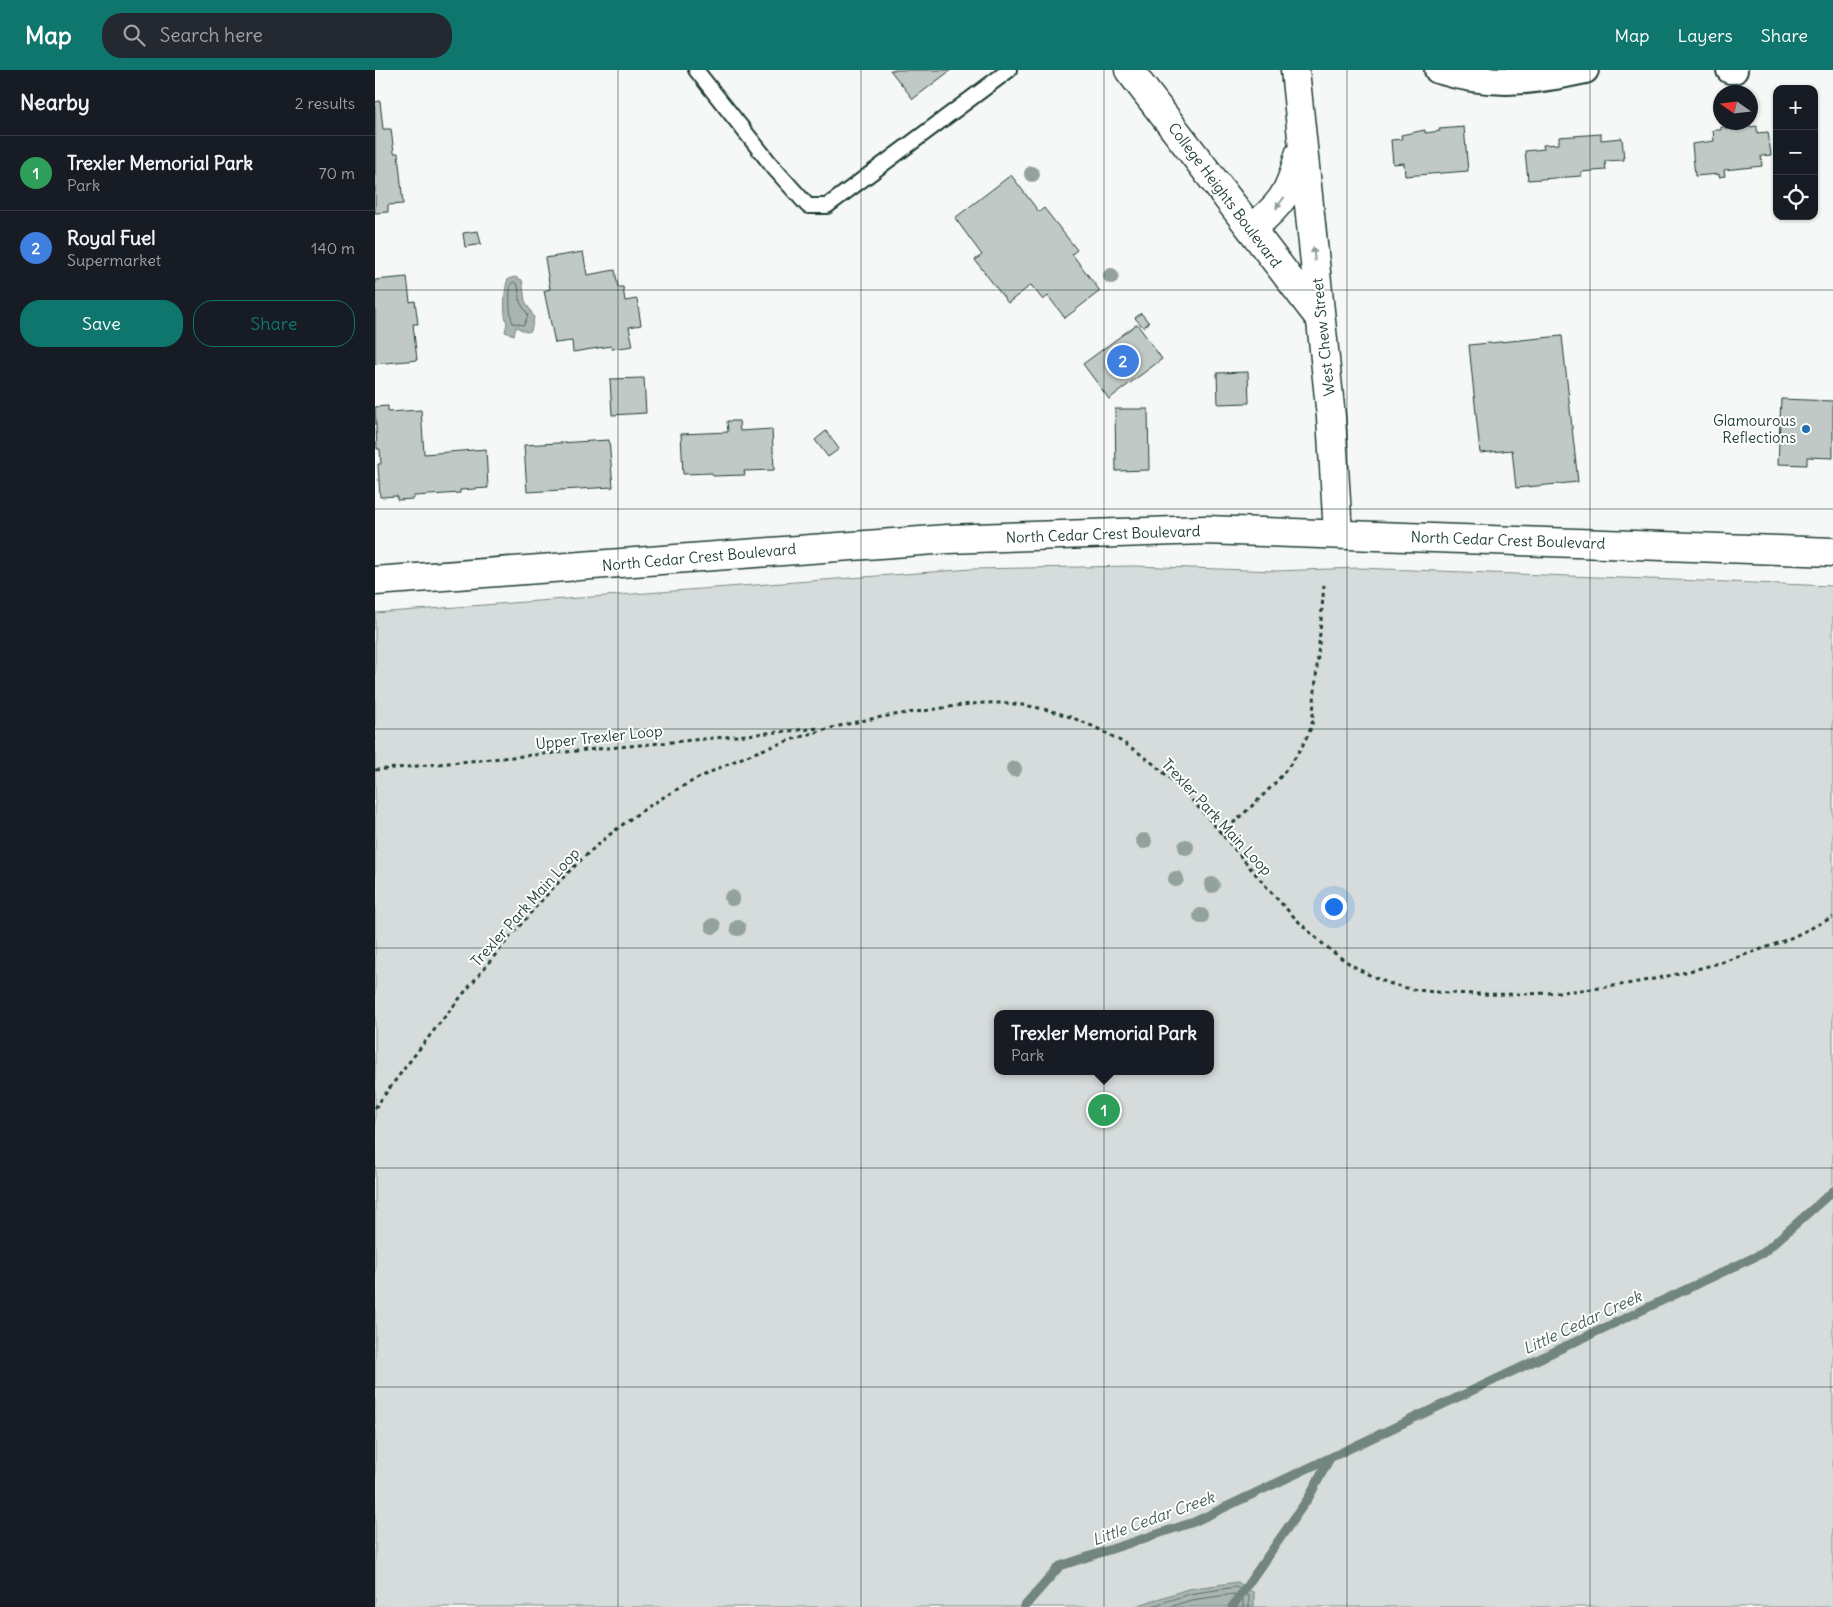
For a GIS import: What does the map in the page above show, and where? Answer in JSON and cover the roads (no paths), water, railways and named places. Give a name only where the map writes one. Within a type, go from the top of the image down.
[{"type":"main road","name":"College Heights Boulevard","points":[[1129,70],[1321,320]]},
{"type":"main road","name":"West Chew Street","points":[[1295,70],[1331,417],[1338,534]]},
{"type":"main road","name":"West Chew Street","points":[[1251,229],[1273,212],[1283,200],[1295,172],[1302,141]]},
{"type":"main road","name":"North Cedar Crest Boulevard","points":[[375,581],[948,539],[1205,530],[1833,552]]},
{"type":"street","points":[[1438,70],[1465,78],[1499,82],[1533,81],[1585,70]]},
{"type":"lane","points":[[696,70],[773,167],[808,206],[827,206],[1009,70]]},
{"type":"water","points":[[515,277],[522,280],[525,301],[534,317],[531,331],[526,332],[516,327],[514,335],[505,332],[507,323],[505,301],[508,279]]},
{"type":"water","points":[[1238,1582],[1254,1593],[1254,1607],[1133,1607],[1188,1589]]},
{"type":"waterway","name":"Little Cedar Creek","points":[[1024,1607],[1060,1566],[1194,1522],[1763,1253],[1833,1191]]},
{"type":"waterway","name":"Little Cedar Creek","points":[[1232,1607],[1309,1497],[1330,1458]]},
{"type":"place","name":"Royal Fuel","points":[[1123,361]]},
{"type":"place","name":"Glamourous Reflections","points":[[1806,429]]},
{"type":"place","name":"Trexler Memorial Park","points":[[1104,1110]]}]
